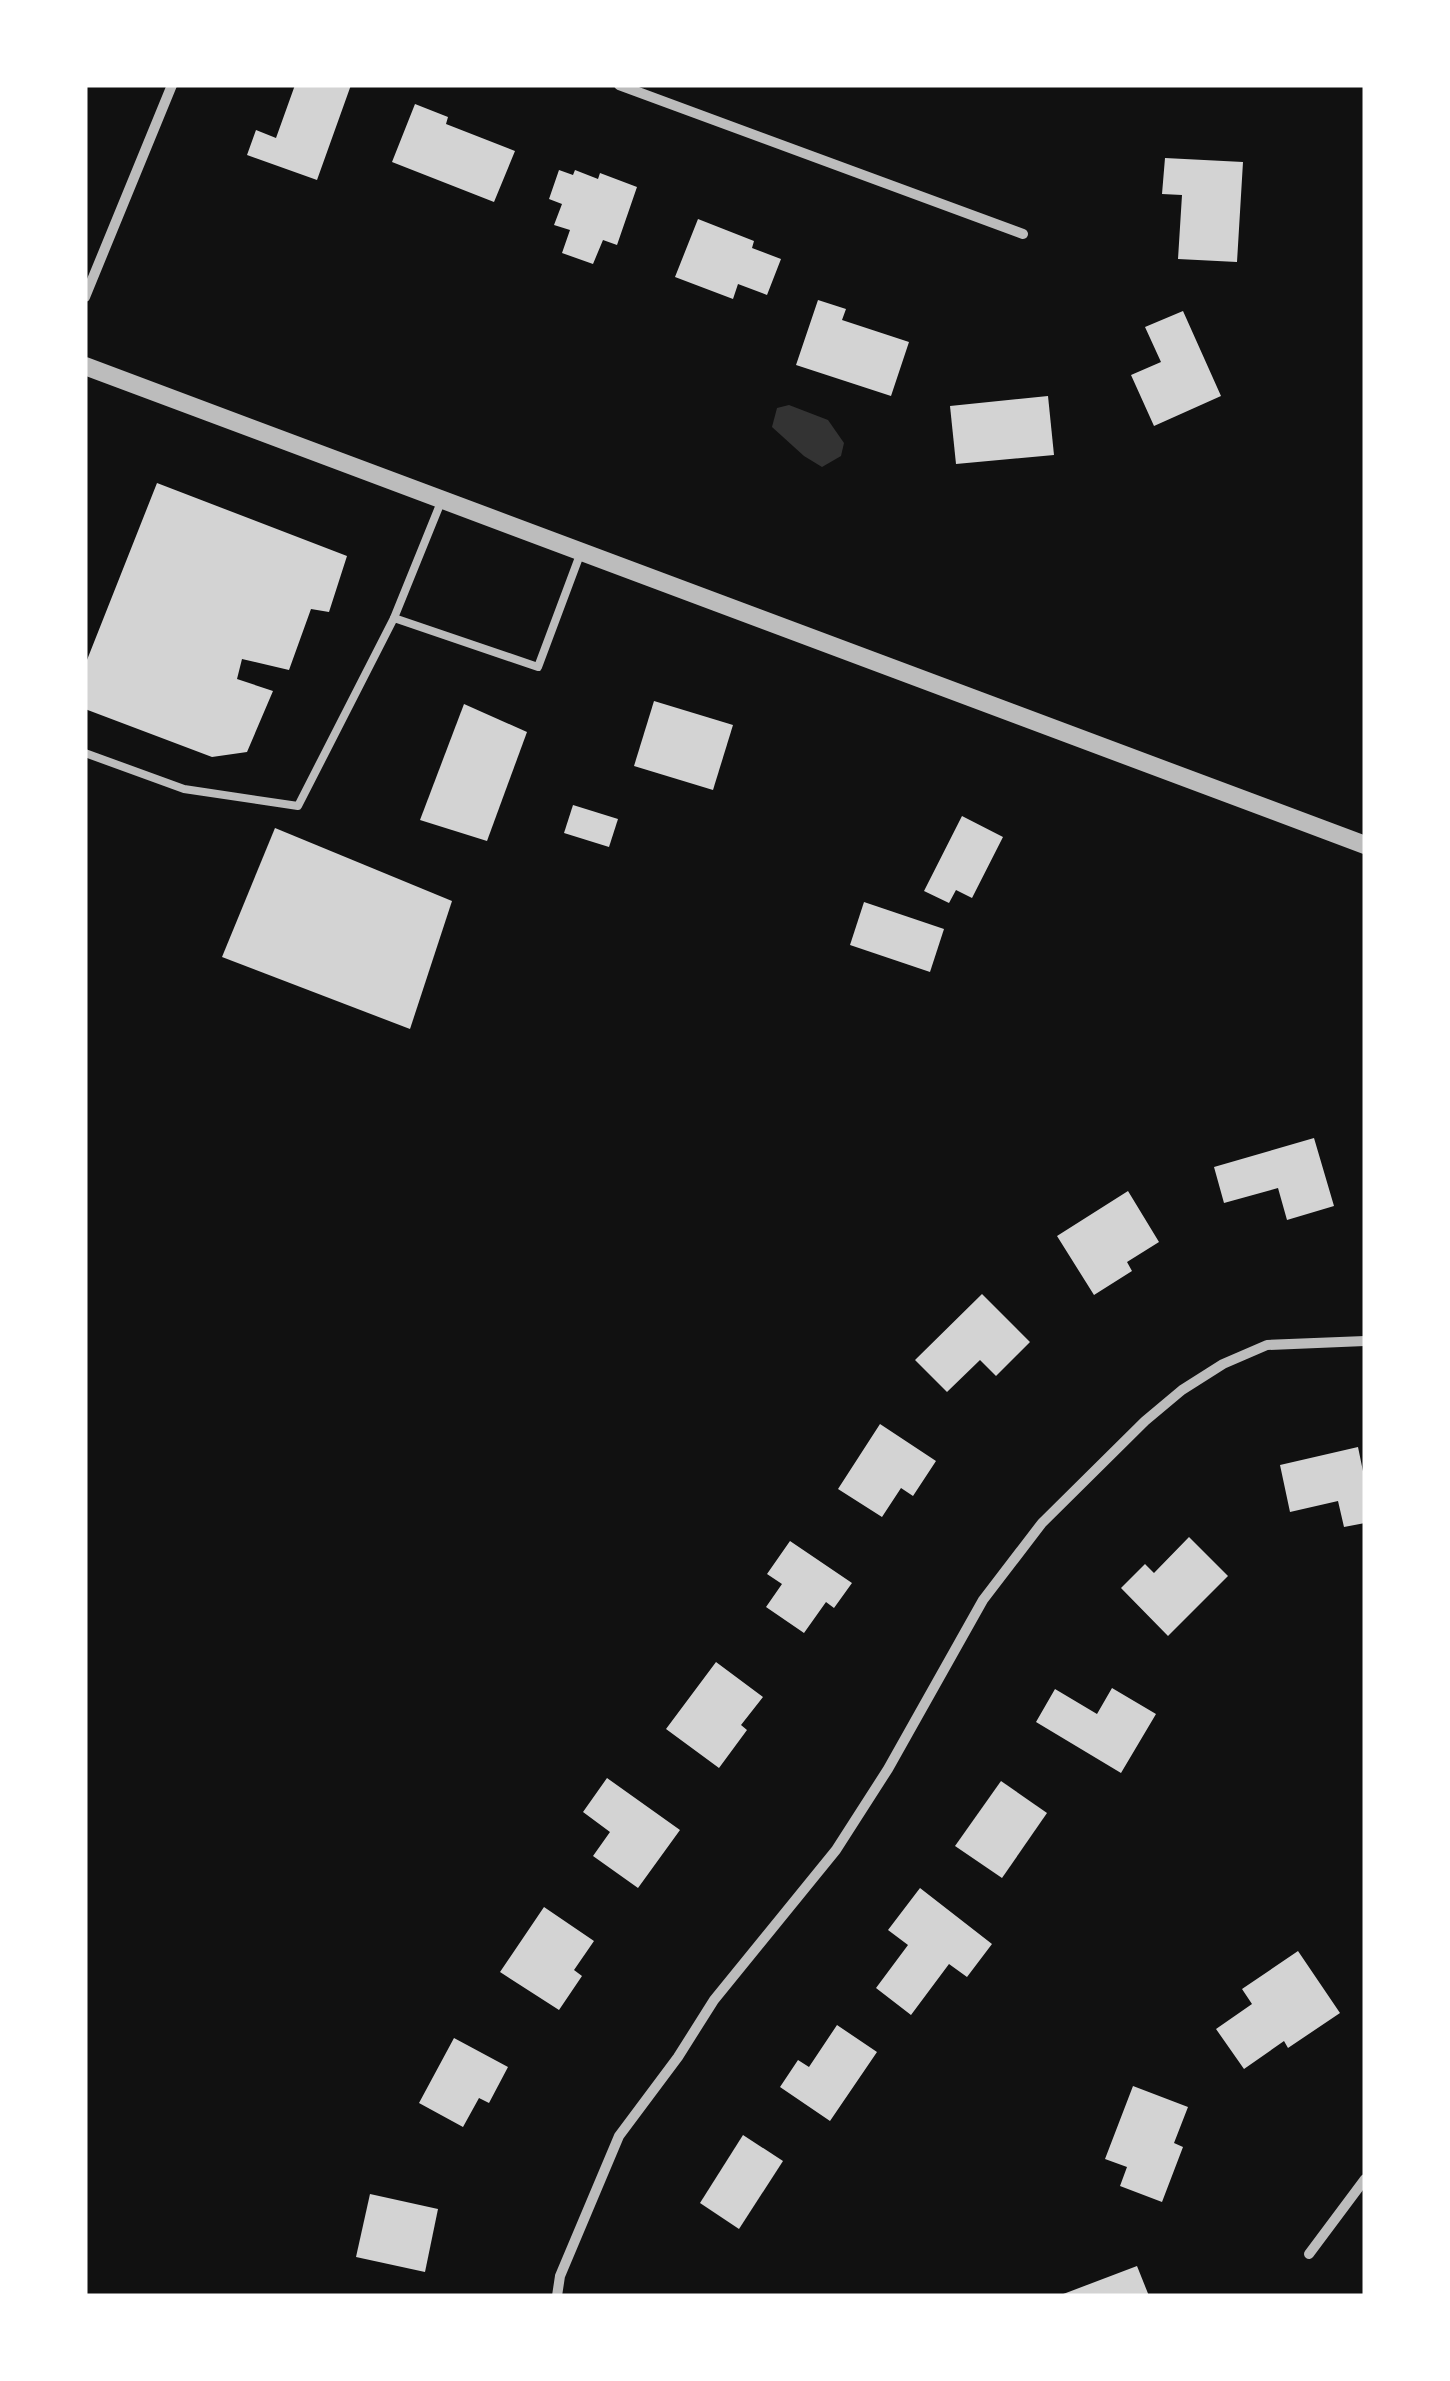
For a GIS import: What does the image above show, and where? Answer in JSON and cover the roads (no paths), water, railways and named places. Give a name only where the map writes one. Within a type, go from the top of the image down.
[{"type":"street","points":[[85,297],[172,85]]},
{"type":"street","points":[[619,85],[1024,234]]},
{"type":"street","points":[[85,366],[1365,845]]},
{"type":"street","points":[[557,2296],[560,2276],[619,2136],[678,2057],[714,2000],[836,1850],[888,1769],[983,1600],[1042,1523],[1145,1421],[1182,1390],[1223,1364],[1267,1345],[1365,1341]]},
{"type":"street","points":[[1309,2254],[1365,2179]]},
{"type":"lane","points":[[85,753],[184,789],[298,806],[394,618],[442,500]]},
{"type":"lane","points":[[394,618],[538,667],[581,552]]}]
